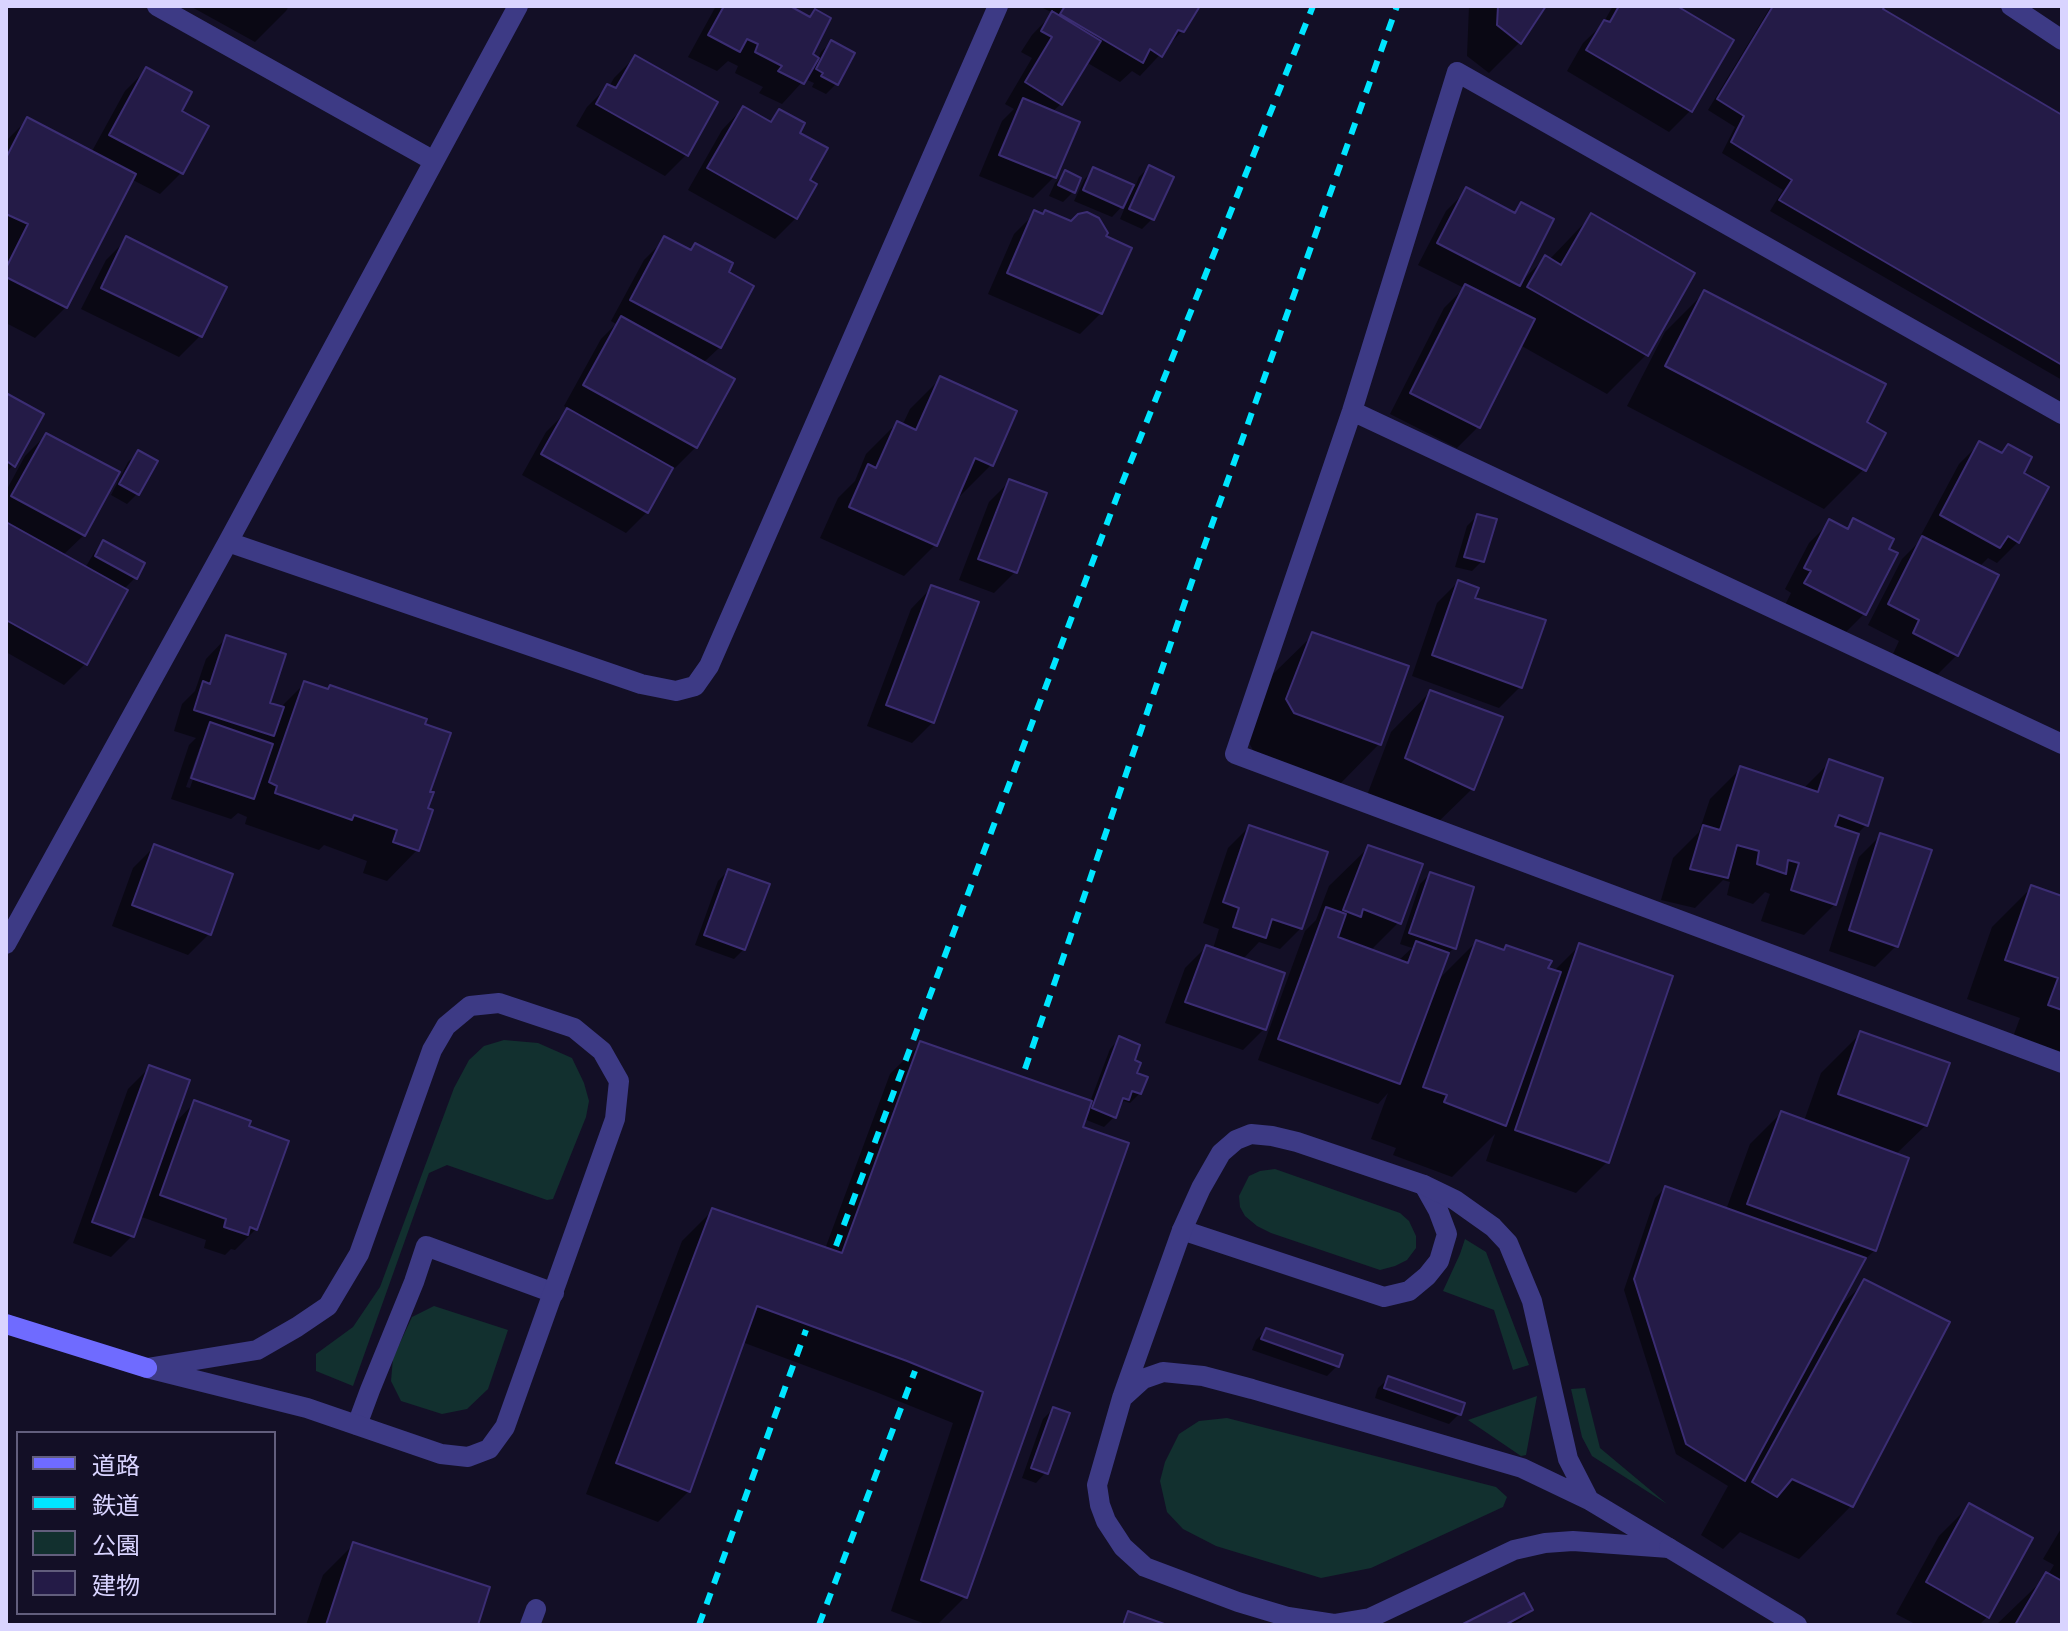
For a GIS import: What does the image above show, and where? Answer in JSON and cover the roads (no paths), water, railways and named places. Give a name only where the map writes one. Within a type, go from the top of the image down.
[{"type":"main road","points":[[6,1324],[147,1368]]},
{"type":"street","points":[[157,6],[434,161]]},
{"type":"street","points":[[6,944],[518,6]]},
{"type":"street","points":[[228,542],[641,684],[676,691],[695,686],[709,666],[998,6]]},
{"type":"street","points":[[2011,6],[2062,40]]},
{"type":"street","points":[[2062,414],[1457,72],[1352,411],[1235,754],[2062,1063]]},
{"type":"street","points":[[1352,411],[2062,744]]},
{"type":"street","points":[[499,1003],[574,1028],[602,1051],[619,1081],[615,1119],[505,1427],[489,1449],[468,1457],[441,1454],[307,1408],[147,1368],[257,1350],[328,1306],[359,1254],[432,1050],[446,1026],[470,1006],[499,1003]]},
{"type":"street","points":[[1589,1500],[1568,1459],[1532,1301],[1508,1243],[1493,1227],[1455,1200],[1424,1185],[1297,1142],[1251,1134],[1236,1140],[1221,1153],[1182,1230],[1122,1398],[1097,1485],[1106,1521],[1123,1547],[1145,1567],[1238,1602],[1288,1617],[1334,1624],[1370,1618],[1514,1550],[1573,1541],[1669,1548]]},
{"type":"street","points":[[1182,1230],[1384,1297],[1409,1291],[1439,1261],[1447,1234],[1424,1185]]},
{"type":"street","points":[[357,1425],[426,1246],[554,1293]]},
{"type":"street","points":[[1122,1398],[1143,1379],[1163,1372],[1203,1376],[1522,1468],[1589,1500],[1797,1625]]},
{"type":"railway","points":[[836,1246],[1121,486],[1313,6]]},
{"type":"railway","points":[[1025,1069],[1200,558],[1397,6]]},
{"type":"railway","points":[[699,1625],[806,1330]]},
{"type":"railway","points":[[819,1625],[915,1371]]}]
